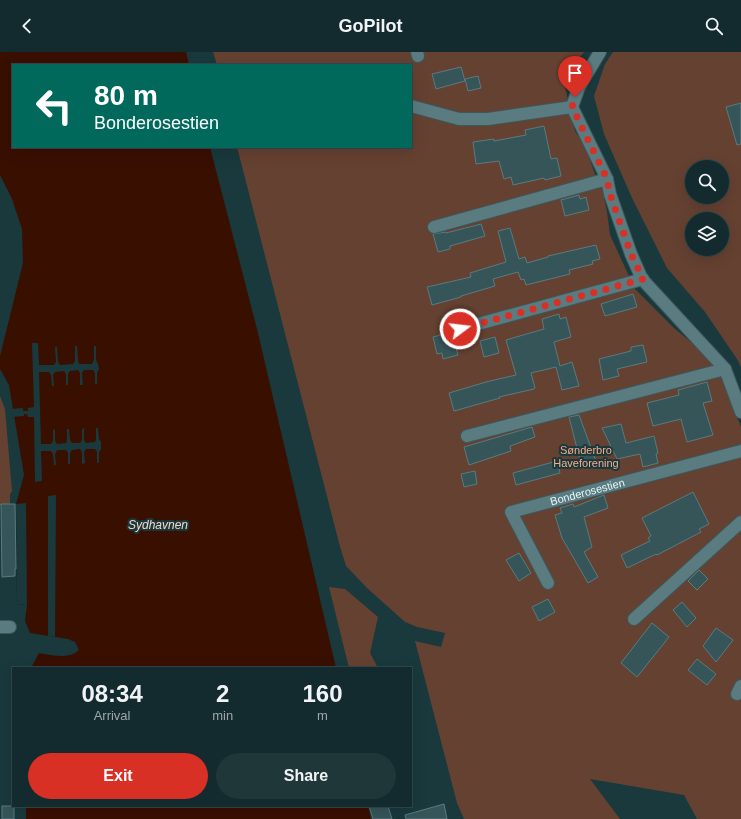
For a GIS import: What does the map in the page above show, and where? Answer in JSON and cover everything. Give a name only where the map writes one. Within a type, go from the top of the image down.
[{"type":"lane","points":[[600,52],[579,87],[572,107],[607,179],[610,194],[631,254],[643,279],[725,369],[741,412]]},
{"type":"lane","points":[[412,106],[459,120],[488,119],[572,107]]},
{"type":"lane","points":[[434,227],[607,179]]},
{"type":"lane","points":[[460,329],[643,279]]},
{"type":"lane","points":[[467,436],[725,369]]},
{"type":"lane","name":"Bonderosestien","points":[[548,583],[511,512],[741,451]]},
{"type":"lane","points":[[634,618],[741,522]]},
{"type":"green space","name":"Sønderbro Haveforening","points":[[213,52],[584,52],[563,78],[575,131],[585,146],[597,180],[602,187],[610,235],[635,289],[674,328],[713,361],[741,427],[741,819],[697,819],[684,795],[590,779],[620,819],[464,819],[457,803],[415,641],[441,647],[445,633],[417,627],[405,622],[367,588],[346,566],[237,148],[412,148],[412,64],[217,64]]},
{"type":"green space","points":[[613,52],[741,52],[741,367],[705,312],[667,268],[632,198],[604,134],[594,96],[605,64]]},
{"type":"green space","points":[[0,396],[5,409],[12,491],[10,494],[10,504],[0,506]]},
{"type":"green space","points":[[329,587],[345,589],[378,617],[370,653],[377,667],[349,667]]},
{"type":"water","name":"Sydhavnen","points":[[0,52],[186,52],[189,64],[12,64],[12,148],[210,148],[258,333],[336,667],[32,667],[39,653],[54,656],[65,656],[79,650],[75,642],[68,639],[30,633],[25,621],[27,605],[17,604],[16,504],[24,475],[9,385],[0,369],[0,356],[23,263],[22,229],[12,199],[0,175]]},
{"type":"water","points":[[26,807],[368,807],[371,819],[26,819]]},
{"type":"pier","points":[[32,343],[38,343],[39,365],[54,365],[56,362],[55,347],[57,347],[58,362],[60,365],[73,364],[75,361],[75,346],[77,346],[79,364],[92,364],[94,360],[94,346],[96,346],[96,360],[99,369],[97,373],[97,384],[95,384],[95,373],[93,370],[84,370],[82,373],[83,385],[80,385],[80,373],[78,370],[70,371],[68,374],[68,385],[66,385],[66,374],[64,371],[55,372],[53,375],[54,386],[52,386],[51,375],[49,372],[39,372],[41,444],[51,444],[53,441],[53,430],[55,429],[55,441],[57,444],[66,443],[67,429],[69,429],[70,440],[72,443],[80,443],[82,440],[82,429],[84,428],[84,440],[86,443],[95,442],[96,428],[98,428],[99,439],[101,442],[99,463],[97,463],[97,452],[95,449],[86,449],[84,452],[85,463],[82,464],[82,452],[80,449],[72,450],[70,453],[70,464],[68,464],[68,453],[66,450],[57,450],[55,454],[56,465],[54,465],[53,454],[51,451],[41,451],[42,481],[35,482],[34,417],[28,417],[27,414],[24,414],[24,416],[12,417],[11,409],[23,408],[23,411],[28,411],[28,408],[34,407]]},
{"type":"pier","points":[[56,495],[55,637],[48,636],[48,496]]},
{"type":"pier","points":[[26,503],[27,605],[17,604],[16,504]]},
{"type":"building","points":[[461,67],[465,81],[436,89],[432,74]]},
{"type":"building","points":[[478,76],[481,88],[468,91],[465,79]]},
{"type":"building","points":[[741,103],[741,144],[737,145],[726,107]]},
{"type":"building","points":[[544,126],[551,159],[557,158],[561,176],[513,185],[511,177],[504,179],[499,161],[476,164],[473,142],[494,139],[494,141],[526,135],[525,130]]},
{"type":"building","points":[[579,195],[580,199],[586,197],[589,210],[565,216],[561,200]]},
{"type":"building","points":[[481,224],[485,236],[450,246],[450,249],[438,252],[433,234],[446,233]]},
{"type":"building","points":[[510,228],[519,259],[525,257],[527,263],[548,256],[596,245],[600,259],[592,261],[593,264],[569,270],[570,274],[526,285],[524,279],[521,280],[518,272],[493,279],[495,286],[432,305],[427,287],[471,277],[470,273],[506,262],[498,231]]},
{"type":"building","points":[[633,294],[637,307],[605,316],[601,304]]},
{"type":"building","points":[[559,314],[560,319],[566,317],[571,337],[554,342],[560,366],[572,362],[579,386],[562,390],[556,367],[531,373],[534,389],[499,397],[500,398],[454,411],[449,393],[516,375],[506,340],[544,329],[542,319]]},
{"type":"building","points":[[452,332],[458,355],[443,359],[442,353],[437,354],[433,337]]},
{"type":"building","points":[[495,337],[499,353],[484,357],[480,341]]},
{"type":"building","points":[[643,345],[647,362],[617,369],[619,376],[603,380],[599,359],[631,351],[631,347]]},
{"type":"building","points":[[707,382],[712,401],[703,403],[713,435],[687,442],[681,419],[653,426],[647,403],[679,395],[678,390]]},
{"type":"building","points":[[579,415],[597,464],[582,468],[569,417]]},
{"type":"building","points":[[621,424],[626,443],[654,436],[658,453],[656,454],[658,463],[643,467],[640,454],[617,459],[602,428]]},
{"type":"building","points":[[532,427],[535,437],[510,446],[511,451],[469,465],[464,447]]},
{"type":"building","points":[[557,461],[560,473],[516,485],[513,473]]},
{"type":"building","points":[[475,471],[477,484],[464,487],[461,474]]},
{"type":"building","points":[[693,492],[709,524],[699,529],[701,532],[657,555],[656,554],[627,568],[621,555],[650,541],[648,538],[651,536],[642,518]]},
{"type":"building","points":[[604,495],[608,508],[584,517],[592,547],[584,552],[598,577],[588,583],[562,538],[555,515],[562,513],[560,508],[573,504],[574,507]]},
{"type":"building","points":[[1,504],[15,504],[15,576],[2,577]]},
{"type":"building","points":[[519,553],[531,573],[519,581],[506,560]]},
{"type":"building","points":[[699,570],[708,579],[697,590],[688,581]]},
{"type":"building","points":[[548,599],[555,612],[539,621],[532,607]]},
{"type":"building","points":[[682,602],[696,618],[687,627],[673,610]]},
{"type":"building","points":[[652,623],[669,637],[637,677],[621,663]]},
{"type":"building","points":[[716,628],[733,640],[716,662],[703,646]]},
{"type":"building","points":[[697,659],[716,674],[707,685],[688,670]]},
{"type":"building","points":[[444,804],[447,819],[406,819],[405,815]]},
{"type":"building","points":[[2,806],[14,807],[14,819],[2,819]]},
{"type":"building","points":[[369,807],[388,807],[392,819],[373,819]]},
{"type":"route","points":[[460,329],[643,279],[631,254],[610,194],[607,179],[572,107],[575,97]]}]
